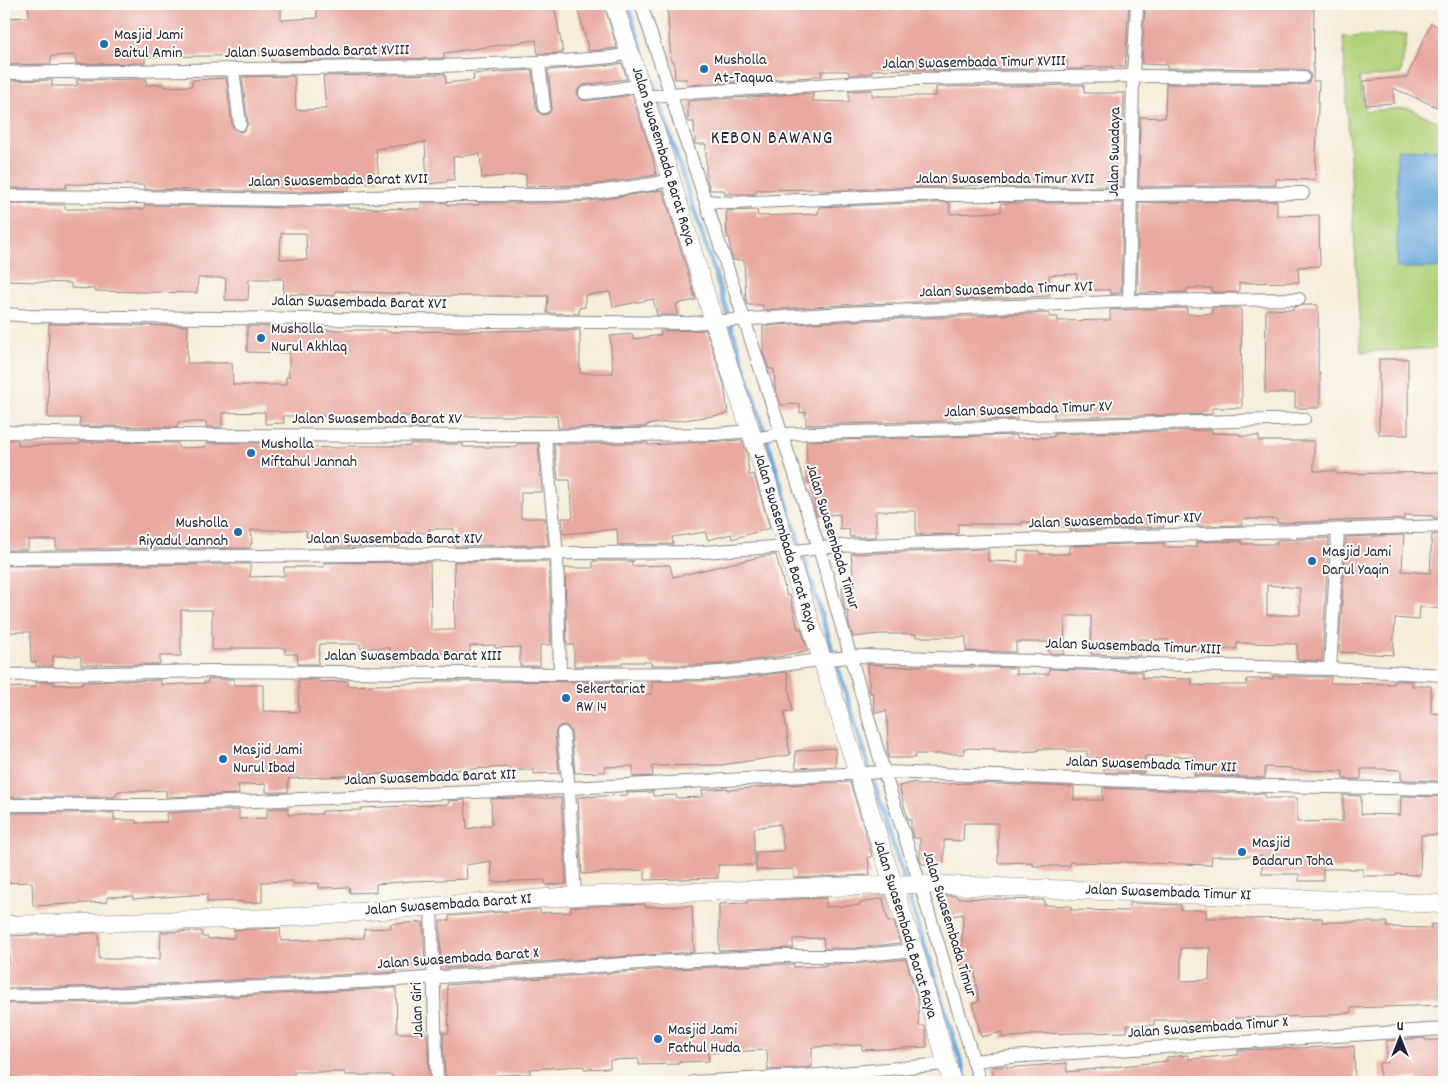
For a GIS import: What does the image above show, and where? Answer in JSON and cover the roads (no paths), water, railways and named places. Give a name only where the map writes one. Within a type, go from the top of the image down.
[{"type":"street","name":"Jalan Swasembada Barat Raya","points":[[614,4],[717,322],[788,550],[825,659],[860,774],[907,884],[914,950],[952,1082]]},
{"type":"street","name":"Jalan Swasembada Timur","points":[[641,4],[667,94],[707,202],[741,320],[782,434],[882,772],[907,884],[980,1082]]},
{"type":"street","name":"Jalan Swadaya","points":[[1129,301],[1133,76],[1137,4]]},
{"type":"street","name":"Jalan Swasembada Barat XVIII","points":[[4,73],[440,66],[539,62],[612,57],[631,53]]},
{"type":"street","points":[[539,62],[544,107]]},
{"type":"street","points":[[233,70],[240,124]]},
{"type":"street","name":"Jalan Swasembada Timur XVIII","points":[[585,93],[613,90],[667,94],[916,79],[1133,76],[1303,77]]},
{"type":"street","name":"Jalan Swasembada Barat XVII","points":[[4,196],[292,200],[424,195],[552,195],[591,193],[653,184],[671,179]]},
{"type":"street","name":"Jalan Swasembada Timur XVII","points":[[707,202],[731,203],[914,196],[1303,193]]},
{"type":"street","name":"Jalan Swasembada Timur XVI","points":[[717,322],[845,313],[1129,301],[1299,300]]},
{"type":"street","name":"Jalan Swasembada Barat XVI","points":[[4,314],[31,316],[717,322]]},
{"type":"street","name":"Jalan Swasembada Timur XV","points":[[753,436],[1304,419]]},
{"type":"street","name":"Jalan Swasembada Barat XV","points":[[4,432],[168,435],[545,436],[715,434],[753,436]]},
{"type":"street","points":[[545,436],[558,554],[560,674]]},
{"type":"street","name":"Jalan Swasembada Timur XIV","points":[[788,550],[848,545],[1444,526]]},
{"type":"street","points":[[1330,669],[1338,530]]},
{"type":"street","name":"Jalan Swasembada Barat XIV","points":[[4,558],[558,554],[788,550]]},
{"type":"street","name":"Jalan Swasembada Timur XIII","points":[[825,659],[849,657],[1330,669],[1444,675]]},
{"type":"street","name":"Jalan Swasembada Barat XIII","points":[[4,675],[209,671],[560,674],[714,672],[825,659]]},
{"type":"street","points":[[563,733],[569,788],[574,896]]},
{"type":"street","name":"Jalan Swasembada Timur XII","points":[[860,774],[882,772],[1267,786],[1444,789]]},
{"type":"street","name":"Jalan Swasembada Barat XII","points":[[4,805],[160,805],[860,774]]},
{"type":"street","name":"Jalan Swasembada Barat XI","points":[[4,925],[275,918],[574,896],[907,884]]},
{"type":"street","name":"Jalan Swasembada Timur XI","points":[[907,884],[1444,904]]},
{"type":"street","name":"Jalan Giri","points":[[431,906],[437,1082]]},
{"type":"street","name":"Jalan Swasembada Barat X","points":[[4,996],[126,994],[703,960],[782,956],[855,956],[914,950]]},
{"type":"street","name":"Jalan Swasembada Timur X","points":[[973,1061],[1010,1056],[1444,1029]]},
{"type":"street","points":[[693,1082],[818,1076],[946,1064]]},
{"type":"water","points":[[1397,149],[1444,150],[1444,268],[1397,268]]},
{"type":"waterway","points":[[627,4],[718,283],[967,1082]]},
{"type":"place","name":"Masjid Jami Baitul Amin","points":[[104,44]]},
{"type":"place","name":"Musholla At-Taqwa","points":[[704,69]]},
{"type":"place","name":"Musholla Nurul Akhlaq","points":[[261,338]]},
{"type":"place","name":"Musholla Miftahul Jannah","points":[[251,453]]},
{"type":"place","name":"Musholla Riyadul Jannah","points":[[238,532]]},
{"type":"place","name":"Masjid Jami Darul Yaqin","points":[[1312,561]]},
{"type":"place","name":"Sekertariat RW 14","points":[[566,698]]},
{"type":"place","name":"Masjid Jami Nurul Ibad","points":[[223,759]]},
{"type":"place","name":"Masjid Badarun Toha","points":[[1242,852]]},
{"type":"place","name":"Masjid Jami Fathul Huda","points":[[658,1039]]},
{"type":"district","name":"KEBON BAWANG","points":[[772,139]]}]
